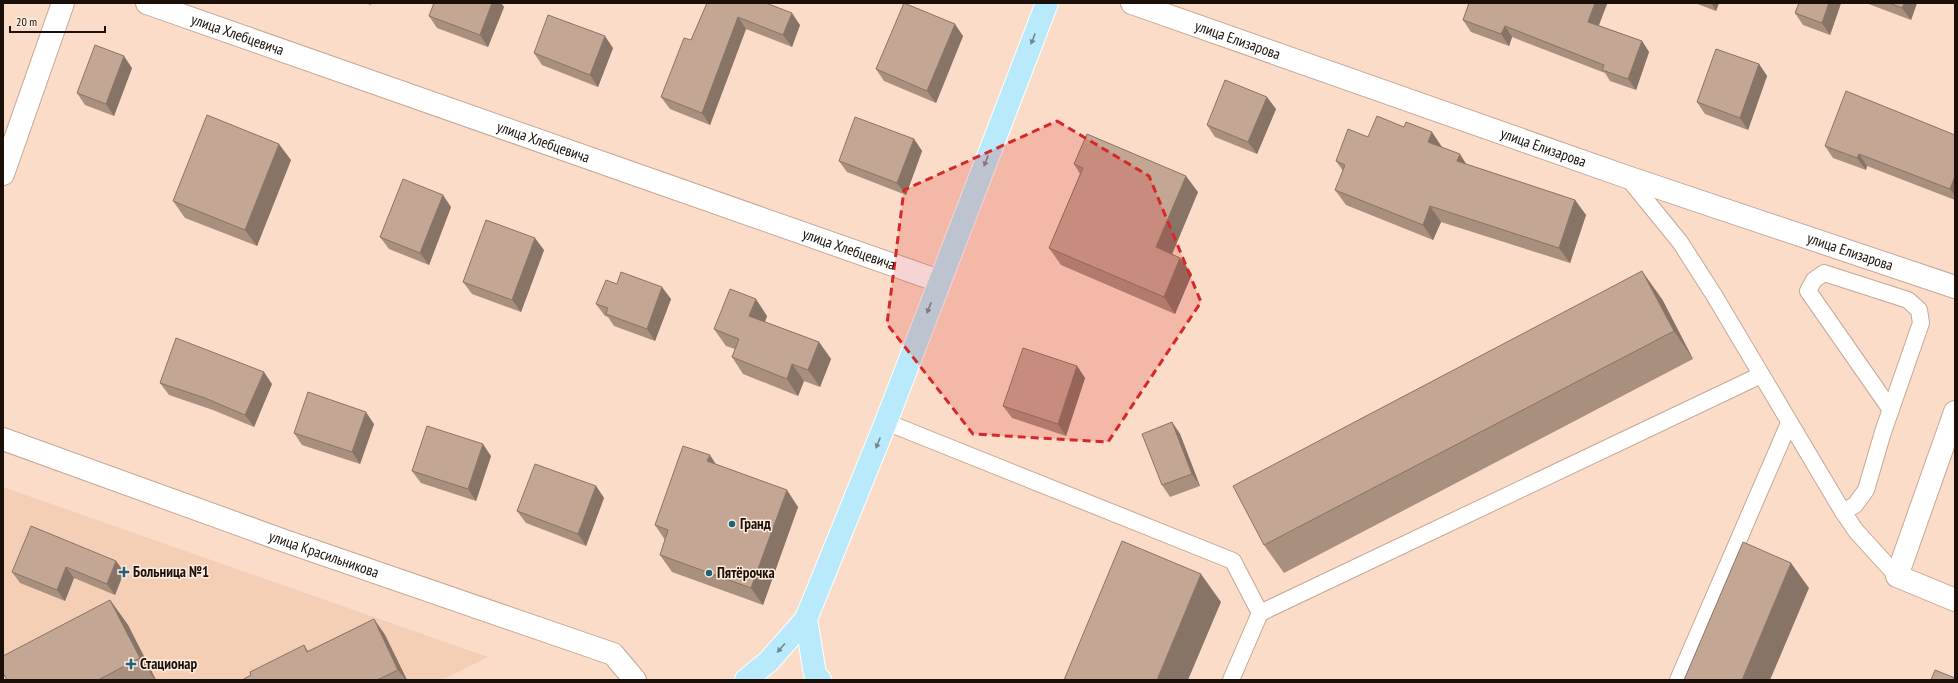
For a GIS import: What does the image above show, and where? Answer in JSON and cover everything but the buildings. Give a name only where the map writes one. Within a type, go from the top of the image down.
[{"type":"main road","points":[[746,680],[769,660],[806,618],[886,422],[1047,3]]},
{"type":"main road","points":[[806,618],[815,674],[820,680]]},
{"type":"street","points":[[3,174],[63,3]]},
{"type":"street","name":"улица Хлебцевича","points":[[147,3],[939,281]]},
{"type":"street","name":"улица Елизарова","points":[[1132,3],[1628,177],[1955,287]]},
{"type":"street","points":[[1955,412],[1897,576],[1955,600]]},
{"type":"street","name":"улица Красильникова","points":[[7,437],[282,540],[613,654],[635,680]]},
{"type":"lane","points":[[1628,177],[1680,242],[1714,295],[1843,512],[1856,531],[1897,576]]},
{"type":"lane","points":[[1843,512],[1855,505],[1866,490],[1891,410],[1921,323],[1919,310],[1908,300],[1824,273],[1814,280],[1808,291],[1891,410]]},
{"type":"lane","points":[[1231,680],[1260,613],[1761,375]]},
{"type":"lane","points":[[886,422],[1233,561],[1260,613]]},
{"type":"lane","points":[[1678,680],[1789,423]]},
{"type":"highlighted area","points":[[1057,121],[1149,176],[1201,302],[1108,442],[973,434],[887,324],[904,190]]},
{"type":"shaded area","name":"Больница №1","points":[[3,487],[488,657],[442,680],[3,680]]},
{"type":"place","name":"Гранд","points":[[732,524]]},
{"type":"place","name":"Больница №1","points":[[124,572]]},
{"type":"place","name":"Пятёрочка","points":[[709,573]]},
{"type":"place","name":"Стационар","points":[[131,664]]}]
